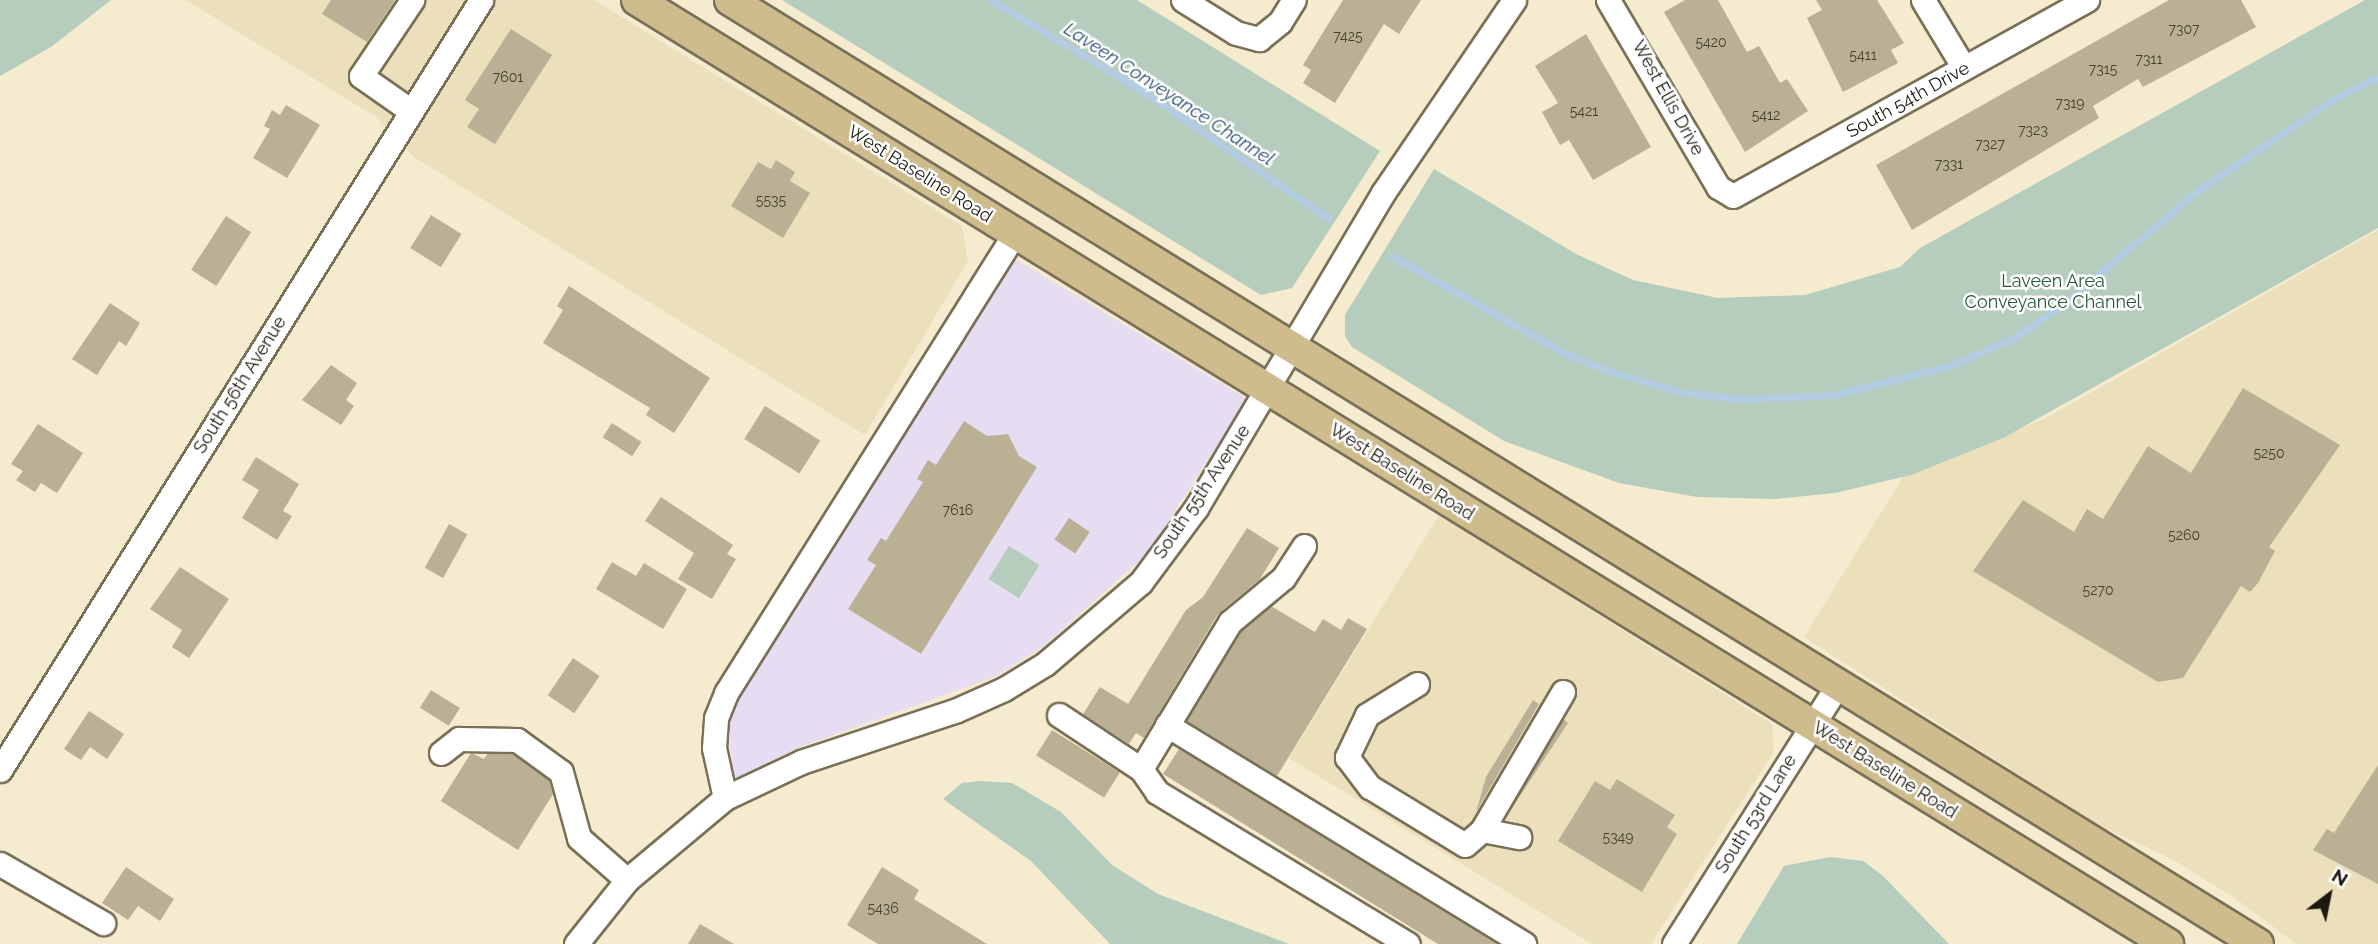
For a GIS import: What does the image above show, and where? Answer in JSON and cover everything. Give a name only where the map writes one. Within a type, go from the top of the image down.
[{"type":"main road","name":"West Baseline Road","points":[[637,0],[2168,944]]},
{"type":"main road","points":[[730,0],[2258,944]]},
{"type":"street","points":[[411,111],[361,76],[412,0]]},
{"type":"street","name":"South 56th Avenue","points":[[0,770],[481,0]]},
{"type":"street","points":[[1183,0],[1236,33],[1259,39],[1280,22],[1294,0]]},
{"type":"street","name":"South 55th Avenue","points":[[576,944],[627,880],[725,798],[801,762],[957,710],[1045,664],[1140,582],[1196,508],[1268,390],[1347,251],[1514,0]]},
{"type":"street","name":"West Ellis Drive","points":[[1608,0],[1728,196]]},
{"type":"street","points":[[1923,0],[1964,68]]},
{"type":"street","name":"South 54th Drive","points":[[1728,196],[1739,195],[2087,0]]},
{"type":"street","points":[[725,798],[714,748],[716,718],[726,693],[1015,233]]},
{"type":"street","points":[[1140,769],[1230,622],[1283,578],[1304,546]]},
{"type":"street","points":[[1417,684],[1367,715],[1349,746],[1350,767],[1370,787],[1458,842],[1474,842],[1563,692]]},
{"type":"street","name":"South 53rd Lane","points":[[1674,944],[1838,685]]},
{"type":"street","points":[[1059,715],[1140,769],[1157,792],[1408,944]]},
{"type":"street","points":[[1167,725],[1524,944]]},
{"type":"street","points":[[441,753],[459,739],[517,740],[561,772],[579,838],[627,880]]},
{"type":"street","points":[[1482,830],[1519,837]]},
{"type":"street","points":[[0,863],[103,923]]},
{"type":"shaded area","points":[[186,0],[594,0],[962,226],[968,261],[865,435],[414,157],[376,117]]},
{"type":"shaded area","points":[[2378,230],[2378,944],[2296,944],[2235,898],[2170,858],[2096,824],[1804,637],[1905,474],[2046,418]]},
{"type":"shaded area","points":[[1014,258],[1247,399],[1148,553],[1044,646],[997,676],[800,747],[734,780],[727,715],[735,696]]},
{"type":"shaded area","points":[[1439,515],[1772,724],[1774,751],[1651,944],[1592,944],[1289,758]]},
{"type":"green space","points":[[0,0],[111,0],[51,47],[0,76]]},
{"type":"green space","points":[[782,0],[1137,0],[1380,151],[1292,288],[1261,295]]},
{"type":"green space","name":"Laveen Area Conveyance Channel","points":[[2365,0],[2378,0],[2378,228],[2003,438],[1911,475],[1835,493],[1776,499],[1697,497],[1619,483],[1504,441],[1352,347],[1345,336],[1345,315],[1434,169],[1576,254],[1633,280],[1718,298],[1805,295],[1900,267],[1920,248]]},
{"type":"green space","points":[[1009,546],[1040,565],[1019,598],[988,579]]},
{"type":"green space","points":[[962,783],[1012,783],[1061,812],[1112,865],[1158,894],[1289,944],[1110,944],[1031,861],[943,799]]},
{"type":"green space","points":[[1830,857],[1863,861],[1882,875],[1949,944],[1737,944],[1784,866]]},
{"type":"building","points":[[331,0],[395,0],[367,42],[322,14]]},
{"type":"building","points":[[1343,0],[1421,0],[1399,34],[1384,24],[1335,103],[1303,83],[1311,70],[1303,65]]},
{"type":"building","points":[[1685,0],[1718,0],[1747,52],[1759,46],[1780,83],[1787,79],[1808,111],[1745,152],[1664,12]]},
{"type":"building","points":[[1816,0],[1877,0],[1904,43],[1891,50],[1898,63],[1843,92],[1807,18],[1822,10]]},
{"type":"building","points":[[2169,0],[2241,0],[2256,27],[2143,87],[2138,79],[2093,106],[2099,118],[1912,230],[1876,165]]},
{"type":"building","points":[[511,29],[552,55],[495,144],[467,127],[479,109],[465,100]]},
{"type":"building","points":[[1586,34],[1651,147],[1593,180],[1569,140],[1560,145],[1542,112],[1558,103],[1535,66]]},
{"type":"building","points":[[286,105],[320,125],[287,178],[253,158],[270,129],[264,126],[272,110],[280,115]]},
{"type":"building","points":[[776,160],[795,172],[790,181],[810,193],[783,238],[731,206],[758,162],[771,169]]},
{"type":"building","points":[[431,215],[462,234],[441,267],[410,248]]},
{"type":"building","points":[[226,216],[251,232],[216,286],[191,270]]},
{"type":"building","points":[[569,286],[710,378],[674,433],[646,415],[650,408],[543,343],[563,310],[557,306]]},
{"type":"building","points":[[110,303],[140,323],[126,346],[119,341],[97,375],[72,359]]},
{"type":"building","points":[[331,365],[357,383],[346,400],[354,406],[341,425],[302,400]]},
{"type":"building","points":[[2243,388],[2340,445],[2269,547],[2275,551],[2258,583],[2250,592],[2241,586],[2183,678],[2158,682],[1973,571],[2023,500],[2074,532],[2087,509],[2103,519],[2148,446],[2191,473]]},
{"type":"building","points":[[765,406],[820,440],[799,474],[744,439]]},
{"type":"building","points":[[964,421],[987,436],[1008,434],[1019,456],[1037,467],[921,654],[848,609],[876,565],[867,560],[881,538],[886,541],[923,482],[917,479],[928,460],[936,465]]},
{"type":"building","points":[[612,423],[641,442],[632,456],[603,437]]},
{"type":"building","points":[[38,424],[83,453],[57,493],[41,483],[35,492],[16,480],[23,471],[11,464]]},
{"type":"building","points":[[256,457],[299,484],[283,511],[292,516],[277,540],[242,518],[259,490],[242,480]]},
{"type":"building","points":[[661,497],[733,545],[727,554],[736,559],[712,599],[678,579],[694,553],[645,521]]},
{"type":"building","points":[[1069,518],[1090,532],[1075,554],[1054,540]]},
{"type":"building","points":[[449,524],[467,534],[443,578],[425,568]]},
{"type":"building","points":[[1247,528],[1279,548],[1260,579],[1218,614],[1144,738],[1136,733],[1129,744],[1083,714],[1100,687],[1128,704],[1186,610],[1203,597]]},
{"type":"building","points":[[612,562],[636,576],[644,563],[687,589],[663,629],[596,589]]},
{"type":"building","points":[[180,567],[229,599],[189,658],[172,647],[182,630],[150,609]]},
{"type":"building","points":[[1271,606],[1315,632],[1323,619],[1341,630],[1348,618],[1367,629],[1277,776],[1187,721],[1241,631]]},
{"type":"building","points":[[573,658],[600,676],[574,713],[548,695]]},
{"type":"building","points":[[431,690],[460,708],[449,726],[420,708]]},
{"type":"building","points":[[1533,700],[1539,704],[1476,812],[1486,777]]},
{"type":"building","points":[[89,711],[124,734],[107,759],[90,747],[81,760],[64,749]]},
{"type":"building","points":[[1563,719],[1568,723],[1504,820]]},
{"type":"building","points":[[1052,730],[1120,772],[1104,798],[1036,755]]},
{"type":"building","points":[[1179,749],[1497,944],[1438,944],[1163,774]]},
{"type":"building","points":[[471,753],[484,759],[488,753],[512,754],[549,780],[553,794],[518,850],[441,801]]},
{"type":"building","points":[[2378,765],[2378,884],[2313,850],[2327,829],[2334,833]]},
{"type":"building","points":[[1617,779],[1675,815],[1667,827],[1677,834],[1642,892],[1558,841],[1595,781],[1610,790]]},
{"type":"building","points":[[126,867],[174,899],[160,921],[138,906],[128,920],[102,903]]},
{"type":"building","points":[[882,867],[919,890],[914,899],[987,944],[878,944],[847,925]]},
{"type":"building","points":[[700,924],[734,944],[688,944]]},
{"type":"waterway","name":"Laveen Conveyance Channel","points":[[991,0],[1146,93],[1328,218]]},
{"type":"waterway","name":"Laveen Conveyance Channel","points":[[1392,256],[1568,355],[1606,370],[1679,392],[1742,399],[1835,395],[1949,366],[2014,338],[2061,306],[2193,194],[2332,100],[2378,77]]}]
